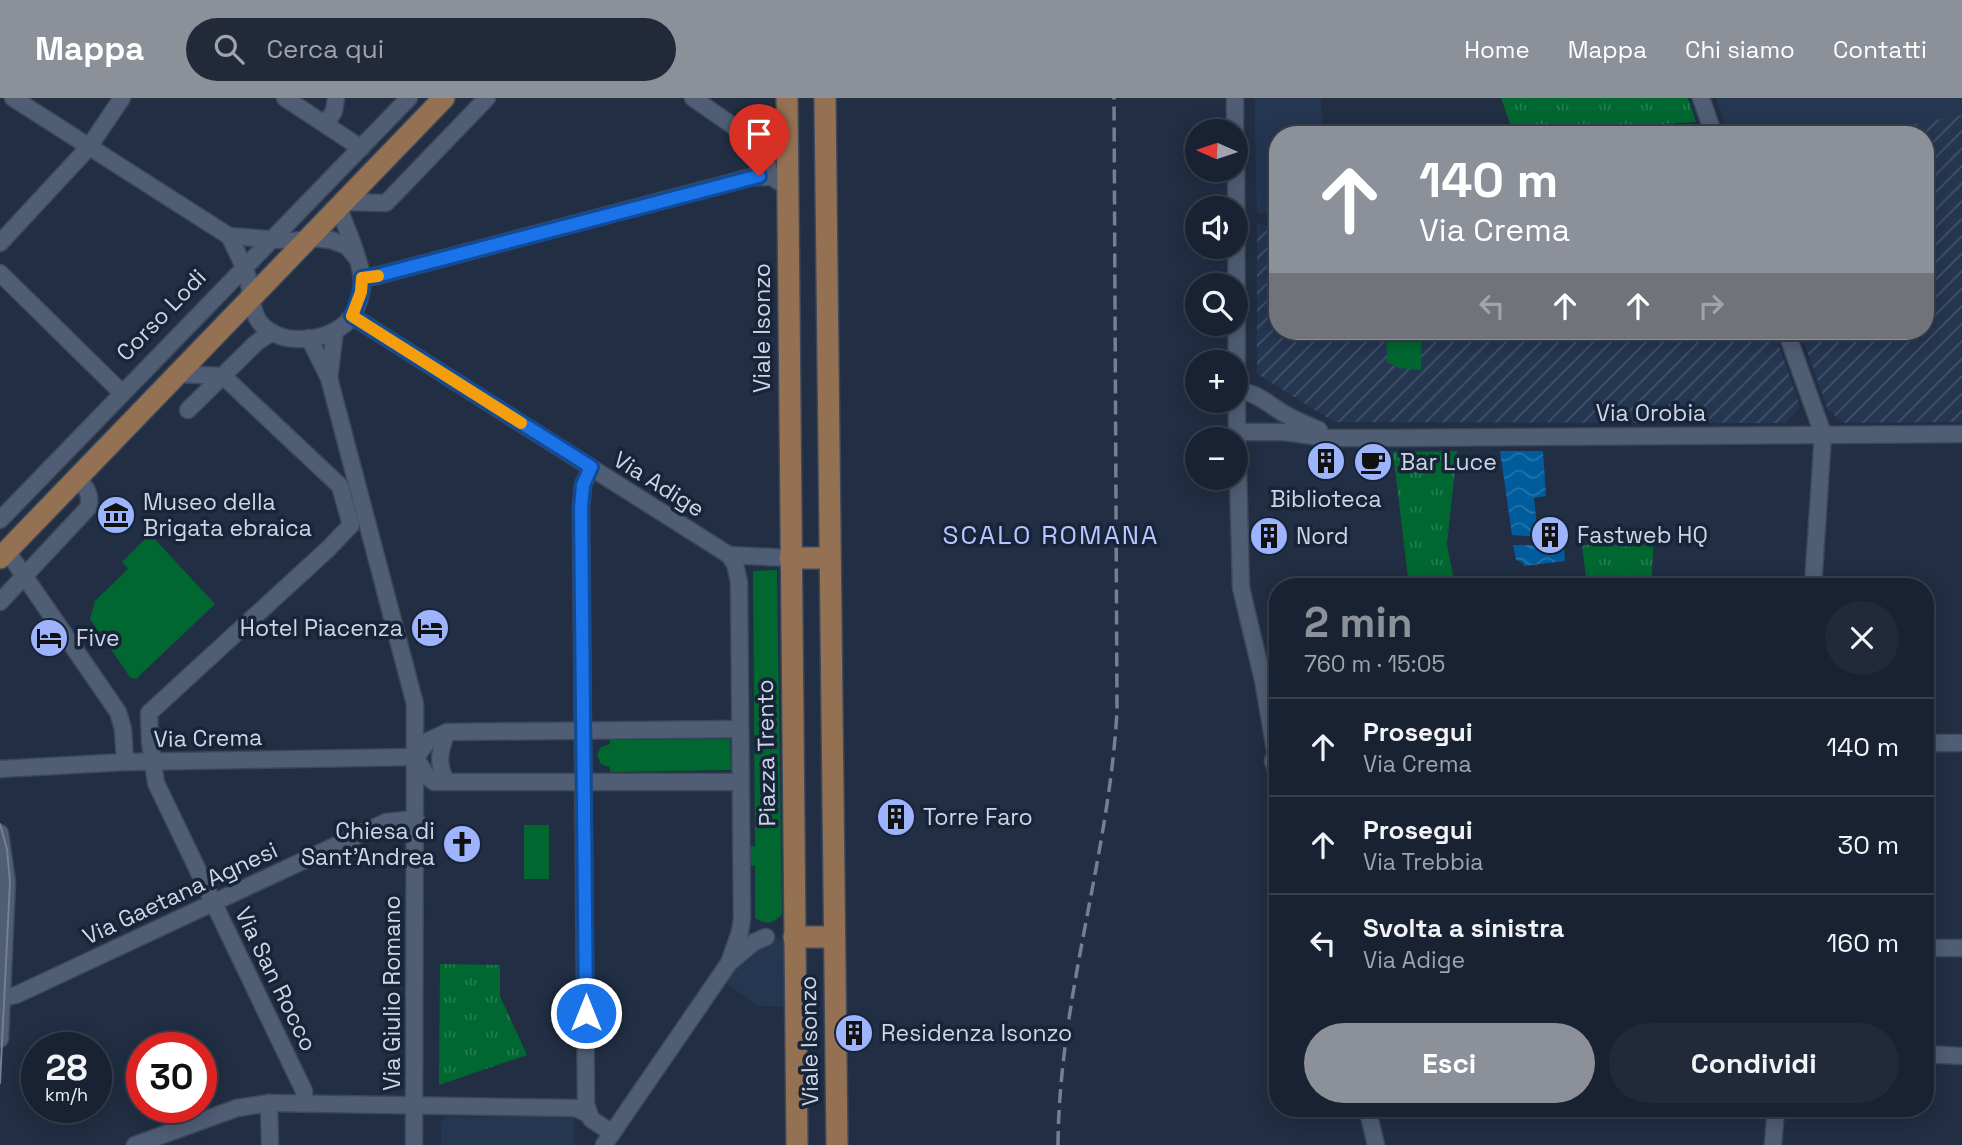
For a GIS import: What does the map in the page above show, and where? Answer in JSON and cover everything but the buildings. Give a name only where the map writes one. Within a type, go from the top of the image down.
[{"type":"main road","points":[[3,555],[444,98]]},
{"type":"main road","name":"Viale Isonzo","points":[[780,558],[780,182],[787,98]]},
{"type":"main road","points":[[794,937],[834,937],[825,98]]},
{"type":"main road","points":[[780,558],[830,558]]},
{"type":"main road","name":"Piazza Trento","points":[[780,558],[794,937]]},
{"type":"main road","name":"Viale Isonzo","points":[[794,937],[797,1145]]},
{"type":"main road","name":"Viale Isonzo","points":[[834,937],[836,1145]]},
{"type":"street","points":[[13,98],[229,236],[337,241],[347,246],[355,256]]},
{"type":"street","points":[[0,243],[89,147],[122,98]]},
{"type":"street","points":[[285,98],[361,148]]},
{"type":"street","points":[[326,124],[334,111],[337,98]]},
{"type":"street","name":"Corso Lodi","points":[[0,520],[409,98]]},
{"type":"street","points":[[229,236],[244,267],[258,320],[272,332],[291,338],[309,338],[335,331],[352,316],[361,292],[362,278],[342,205],[386,203],[487,98]]},
{"type":"street","points":[[693,98],[759,144],[780,182]]},
{"type":"street","points":[[1235,98],[1236,119]]},
{"type":"street","points":[[1701,98],[1711,126]]},
{"type":"street","points":[[362,278],[744,178],[759,176],[780,182]]},
{"type":"street","points":[[1236,182],[1237,350]]},
{"type":"street","points":[[0,274],[122,393]]},
{"type":"street","name":"Via Adige","points":[[352,316],[729,555]]},
{"type":"street","points":[[329,378],[335,331]]},
{"type":"street","points":[[188,410],[256,343],[272,332]]},
{"type":"street","points":[[309,338],[329,378]]},
{"type":"street","points":[[1789,340],[1823,434],[1814,578]]},
{"type":"street","points":[[118,712],[149,713],[351,525],[342,491],[223,376],[178,374]]},
{"type":"street","name":"Via Giulio Romano","points":[[329,378],[415,704],[415,1145]]},
{"type":"street","points":[[1248,392],[1282,412],[1340,438]]},
{"type":"street","points":[[1270,432],[1282,423],[1282,412]]},
{"type":"street","name":"Via Orobia","points":[[1248,432],[1340,438],[1962,434]]},
{"type":"street","points":[[588,1114],[581,507],[583,485],[591,467]]},
{"type":"street","points":[[329,477],[353,471]]},
{"type":"street","points":[[0,602],[88,508],[86,488],[78,478]]},
{"type":"street","points":[[1238,490],[1241,588],[1269,711]]},
{"type":"street","points":[[3,555],[25,576],[118,712],[123,729],[125,762]]},
{"type":"street","points":[[729,555],[780,558]]},
{"type":"street","name":"Piazza Trento","points":[[729,555],[735,565],[739,582],[742,919],[729,963]]},
{"type":"street","points":[[739,582],[748,567],[780,558]]},
{"type":"street","points":[[1263,680],[1269,697]]},
{"type":"street","name":"Via San Rocco","points":[[149,713],[156,783],[304,1091],[304,1103]]},
{"type":"street","points":[[740,729],[447,732],[428,741],[416,757],[427,776],[434,782],[741,782]]},
{"type":"street","points":[[447,732],[439,758],[447,782]]},
{"type":"street","points":[[1934,744],[1962,743]]},
{"type":"street","name":"Via Crema","points":[[0,769],[152,761],[416,757]]},
{"type":"street","name":"Via Gaetana Agnesi","points":[[2,998],[16,995],[386,822],[416,819]]},
{"type":"street","points":[[0,833],[7,882],[0,1039]]},
{"type":"street","points":[[742,919],[753,934],[794,937]]},
{"type":"street","points":[[135,1145],[237,1108],[269,1103],[576,1108],[588,1114],[608,1139],[729,963],[754,942],[766,937]]},
{"type":"street","points":[[1934,948],[1962,947]]},
{"type":"street","points":[[1934,1054],[1962,1056]]},
{"type":"street","points":[[269,1103],[270,1145]]},
{"type":"street","points":[[1369,1117],[1376,1145]]},
{"type":"street","points":[[1773,1145],[1775,1117]]},
{"type":"shaded area","points":[[1254,98],[1321,98],[1323,126],[1269,126],[1269,215],[1257,213]]},
{"type":"shaded area","points":[[1716,98],[1962,98],[1962,116],[1907,126],[1726,126]]},
{"type":"shaded area","points":[[1962,115],[1962,422],[1844,423],[1828,410],[1803,340],[1934,340],[1934,126],[1903,126]]},
{"type":"shaded area","points":[[1257,224],[1269,226],[1269,340],[1777,340],[1800,407],[1786,423],[1334,422],[1257,374]]},
{"type":"shaded area","points":[[766,939],[793,939],[794,1007],[758,1006],[720,980]]},
{"type":"shaded area","points":[[447,1117],[574,1117],[574,1145],[441,1145],[441,1123]]},
{"type":"green space","points":[[1501,98],[1688,98],[1696,122],[1630,126],[1511,126]]},
{"type":"green space","points":[[1386,340],[1422,340],[1421,370],[1399,368],[1387,362]]},
{"type":"green space","points":[[1457,451],[1447,544],[1453,578],[1408,578],[1393,452]]},
{"type":"green space","points":[[150,534],[215,604],[136,679],[130,677],[90,619],[95,601],[128,569],[122,562]]},
{"type":"green space","points":[[1654,537],[1651,578],[1586,578],[1582,545],[1621,544]]},
{"type":"green space","points":[[777,570],[782,914],[773,922],[763,922],[755,918],[755,866],[748,865],[748,847],[755,846],[753,571]]},
{"type":"green space","points":[[730,739],[731,770],[610,772],[610,767],[601,764],[597,755],[601,747],[610,744],[610,740]]},
{"type":"green space","points":[[524,825],[549,825],[549,879],[524,879]]},
{"type":"green space","points":[[440,964],[500,965],[500,996],[527,1055],[439,1085]]},
{"type":"water","points":[[1500,451],[1543,451],[1546,496],[1534,498],[1538,537],[1512,535]]},
{"type":"water","points":[[1513,545],[1564,545],[1565,561],[1524,566],[1516,560]]},
{"type":"tram line","points":[[0,824],[7,849],[10,882],[0,1083]]},
{"type":"railway","points":[[1058,1145],[1060,1090],[1067,1036],[1105,820],[1117,711],[1114,98]]},
{"type":"slow traffic","points":[[378,276],[362,278],[358,304],[352,316],[521,423]]},
{"type":"place","name":"Biblioteca","points":[[1326,461]]},
{"type":"place","name":"Bar Luce","points":[[1373,462]]},
{"type":"place","name":"Museo della Brigata ebraica","points":[[116,515]]},
{"type":"place","name":"Fastweb HQ","points":[[1550,535]]},
{"type":"place","name":"Nord","points":[[1269,536]]},
{"type":"place","name":"Hotel Piacenza","points":[[430,628]]},
{"type":"place","name":"Five","points":[[49,638]]},
{"type":"place","name":"Torre Faro","points":[[896,817]]},
{"type":"place","name":"Chiesa di Sant'Andrea","points":[[462,844]]},
{"type":"place","name":"Residenza Isonzo","points":[[854,1033]]},
{"type":"district","name":"SCALO ROMANA","points":[[1051,535]]},
{"type":"route","points":[[586,1013],[581,507],[583,485],[591,467],[352,316],[358,304],[362,278],[759,176]]}]
